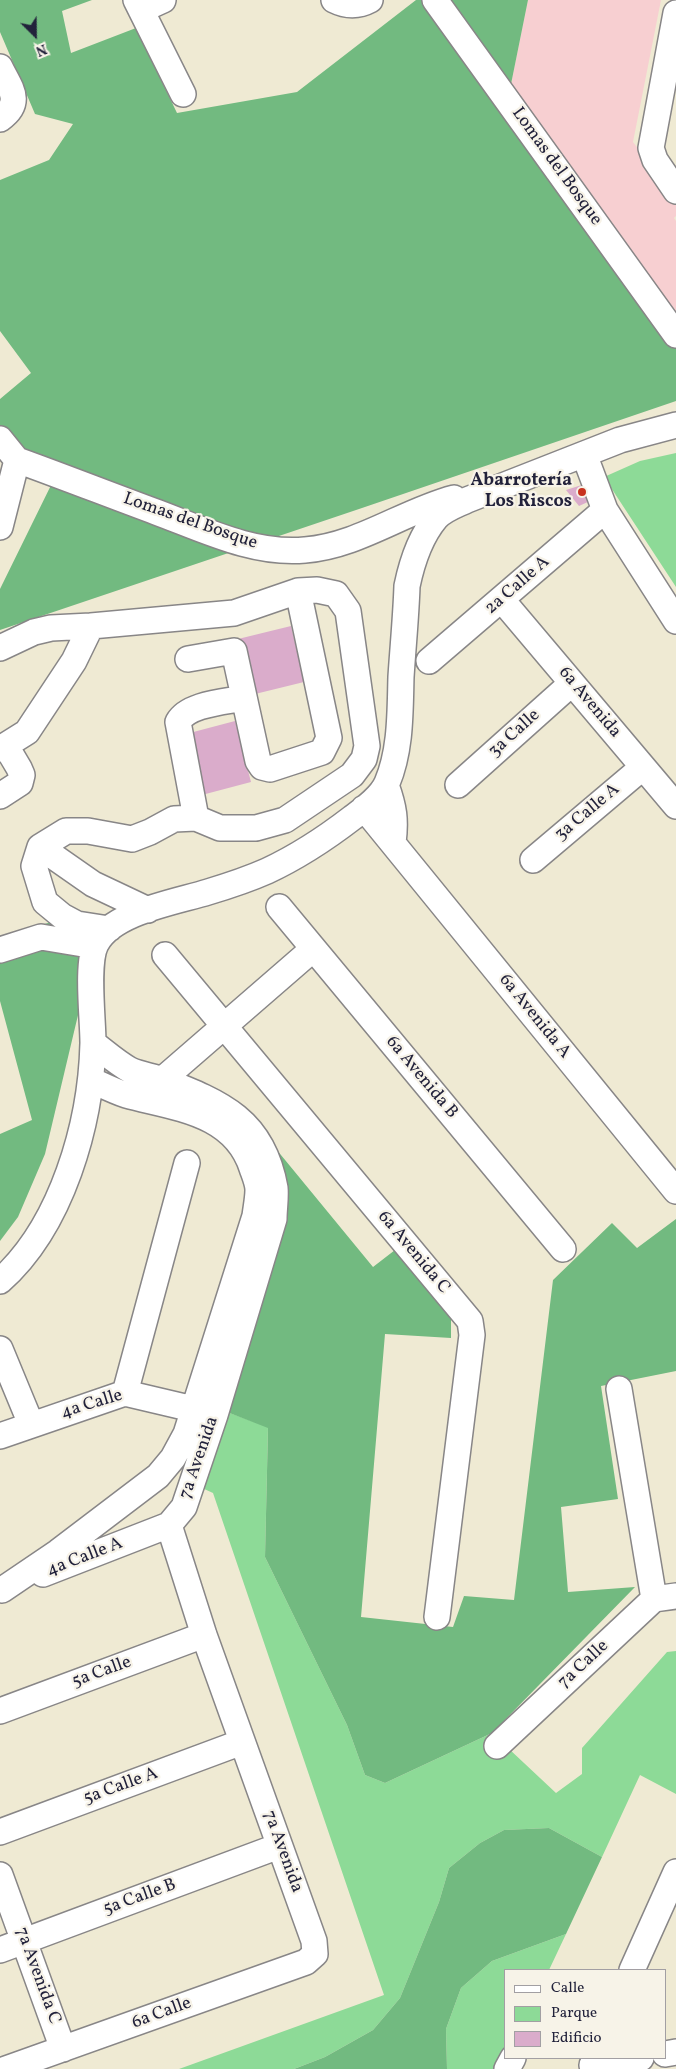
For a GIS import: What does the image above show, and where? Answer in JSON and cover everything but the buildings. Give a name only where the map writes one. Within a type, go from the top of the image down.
[{"type":"street","points":[[163,0],[138,5],[183,94]]},
{"type":"street","points":[[334,0],[345,5],[362,4],[370,0]]},
{"type":"street","name":"Lomas del Bosque","points":[[435,0],[676,335]]},
{"type":"street","points":[[676,13],[651,148],[654,160],[676,191]]},
{"type":"street","points":[[0,67],[14,96],[13,106],[0,119]]},
{"type":"street","points":[[0,1281],[38,1237],[71,1170],[91,1080],[93,1043],[92,966],[102,937],[129,917],[267,871],[341,826],[364,808],[386,786],[395,758],[407,586],[413,562],[422,541],[437,518],[447,510],[467,500],[584,454],[620,440],[676,425]]},
{"type":"street","points":[[0,440],[17,460],[0,526]]},
{"type":"street","points":[[584,454],[605,510],[676,621]]},
{"type":"street","name":"Lomas del Bosque","points":[[17,460],[221,536],[270,549],[305,550],[343,543],[430,504],[508,484]]},
{"type":"street","name":"2a Calle A","points":[[429,661],[605,510]]},
{"type":"street","points":[[0,648],[34,632],[51,628],[234,613],[298,591],[317,590],[336,594],[348,611],[367,746],[364,759],[352,775],[285,820],[256,828],[220,828],[196,818],[174,819],[132,839],[88,831],[66,831],[40,847],[34,866],[45,902],[62,916],[102,937]]},
{"type":"street","points":[[188,659],[234,651],[258,761],[262,767],[270,769],[322,752],[329,738],[298,591]]},
{"type":"street","name":"6a Avenida","points":[[502,600],[676,806]]},
{"type":"street","points":[[0,796],[20,783],[22,775],[3,747],[27,732],[74,661],[91,626]]},
{"type":"street","name":"3a Calle","points":[[458,785],[572,682]]},
{"type":"street","points":[[196,818],[178,722],[182,715],[190,710],[244,698]]},
{"type":"street","name":"3a Calle A","points":[[533,860],[643,767]]},
{"type":"street","points":[[386,786],[394,805],[395,826],[393,843]]},
{"type":"street","name":"6a Avenida A","points":[[364,808],[676,1191]]},
{"type":"street","points":[[40,847],[93,884],[148,910]]},
{"type":"street","name":"6a Avenida B","points":[[279,907],[563,1249]]},
{"type":"street","points":[[0,950],[41,937],[102,937]]},
{"type":"street","points":[[157,1090],[223,1026],[313,949]]},
{"type":"street","name":"6a Avenida C","points":[[165,955],[470,1321],[472,1335],[436,1617]]},
{"type":"street","name":"7a Avenida","points":[[93,1043],[157,1090],[224,1127],[238,1141],[249,1160],[258,1188],[243,1289],[205,1412],[184,1507],[169,1526],[204,1635],[314,1940],[315,1954]]},
{"type":"street","name":"7a Avenida","points":[[91,1080],[126,1094],[157,1090]]},
{"type":"street","points":[[125,1392],[187,1163]]},
{"type":"street","points":[[0,1349],[31,1424]]},
{"type":"street","points":[[619,1389],[665,1597]]},
{"type":"street","name":"4a Calle","points":[[0,1436],[125,1392],[205,1412]]},
{"type":"street","name":"7a Avenida","points":[[1,1590],[58,1552],[158,1476],[173,1458],[186,1434],[205,1412]]},
{"type":"street","name":"4a Calle A","points":[[1,1590],[169,1526]]},
{"type":"street","name":"7a Calle","points":[[497,1746],[665,1597]]},
{"type":"street","name":"5a Calle","points":[[0,1711],[204,1635]]},
{"type":"street","name":"5a Calle A","points":[[0,1832],[242,1742]]},
{"type":"street","name":"5a Calle B","points":[[0,1950],[279,1846]]},
{"type":"street","points":[[632,1969],[676,1872]]},
{"type":"street","name":"7a Avenida C","points":[[0,1875],[63,2049]]},
{"type":"street","points":[[650,1927],[676,1923]]},
{"type":"street","name":"6a Calle","points":[[6,2069],[306,1962],[315,1954]]},
{"type":"street","points":[[593,2064],[633,2059]]},
{"type":"shaded area","points":[[528,0],[661,0],[633,142],[676,199],[676,216],[674,218],[676,221],[676,328],[508,99]]},
{"type":"green space","points":[[0,0],[92,0],[62,11],[71,53],[136,28],[177,113],[297,92],[416,0],[528,0],[508,99],[676,328],[676,401],[0,630],[0,589],[57,473],[30,457],[0,429],[0,399],[31,373],[0,331],[0,180],[49,160],[73,124],[35,114],[0,32]]},
{"type":"green space","points":[[676,453],[676,587],[604,477],[640,461]]},
{"type":"green space","points":[[67,917],[79,940],[83,994],[45,1154],[18,1217],[0,1241],[0,1134],[32,1120],[0,1001],[0,938]]},
{"type":"green space","points":[[267,1138],[373,1267],[395,1250],[451,1316],[451,1338],[385,1334],[361,1617],[453,1627],[464,1596],[514,1600],[553,1280],[612,1223],[637,1248],[676,1219],[676,1371],[601,1386],[618,1499],[561,1507],[568,1592],[635,1587],[492,1733],[385,1783],[365,1775],[347,1725],[265,1557],[268,1428],[227,1412]]},
{"type":"green space","points":[[227,1412],[268,1427],[265,1557],[347,1725],[365,1775],[385,1783],[492,1733],[556,1793],[582,1774],[582,1748],[667,1652],[676,1651],[676,1794],[640,1775],[602,1857],[549,1828],[504,1830],[480,1843],[449,1868],[439,1902],[400,1998],[373,2030],[325,2057],[294,2069],[179,2069],[384,1995],[213,1493],[202,1488]]},
{"type":"green space","points":[[549,1828],[602,1857],[566,1934],[492,1961],[461,1988],[446,2029],[447,2069],[294,2069],[325,2057],[373,2030],[400,1998],[439,1902],[449,1868],[480,1843],[504,1830]]},
{"type":"green space","points":[[566,1934],[549,1969],[503,1969],[503,2059],[505,2059],[503,2069],[447,2069],[446,2029],[461,1988],[492,1961]]},
{"type":"place","name":"Abarrotería Los Riscos","points":[[582,492]]}]
